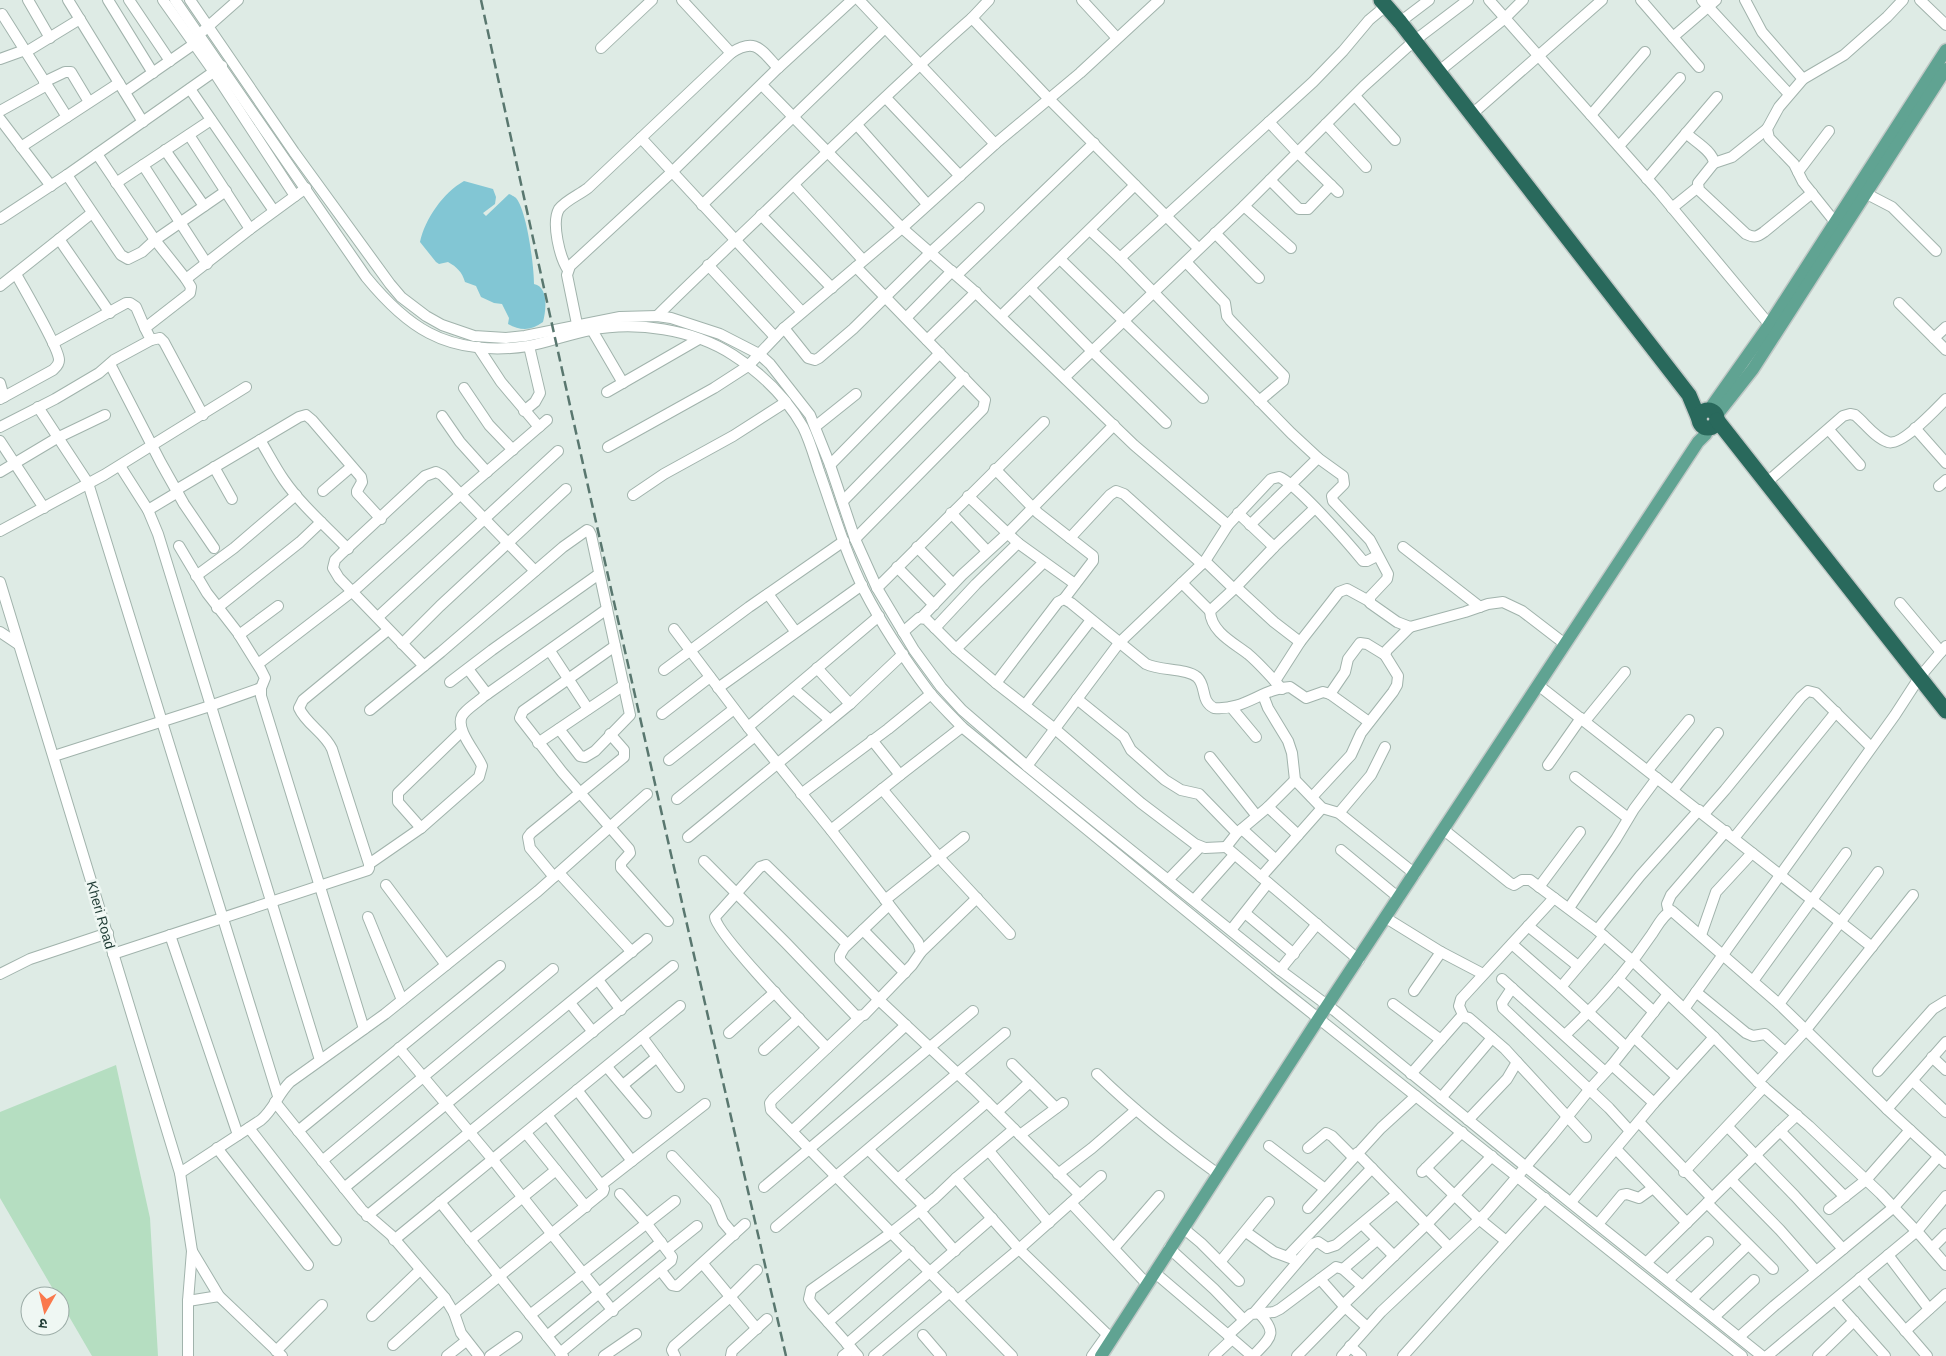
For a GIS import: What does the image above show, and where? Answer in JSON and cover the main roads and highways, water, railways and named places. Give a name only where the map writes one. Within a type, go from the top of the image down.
[{"type":"highway","points":[[1384,3],[1688,395],[1708,419],[1736,446],[1946,712]]},
{"type":"main road","points":[[1773,329],[1835,222],[1946,50]]},
{"type":"main road","points":[[1101,1356],[1146,1283],[1538,685],[1698,442],[1706,434],[1708,419],[1773,329],[1946,70]]},
{"type":"water","points":[[464,181],[493,189],[496,197],[495,204],[483,213],[486,216],[509,194],[516,198],[520,205],[529,239],[534,284],[542,290],[545,300],[543,322],[539,325],[526,329],[508,324],[509,318],[502,304],[494,303],[481,297],[476,286],[465,282],[457,268],[448,262],[439,264],[436,262],[420,242],[426,224],[436,207],[449,192]]},
{"type":"railway","points":[[481,0],[631,679],[786,1356]]}]
